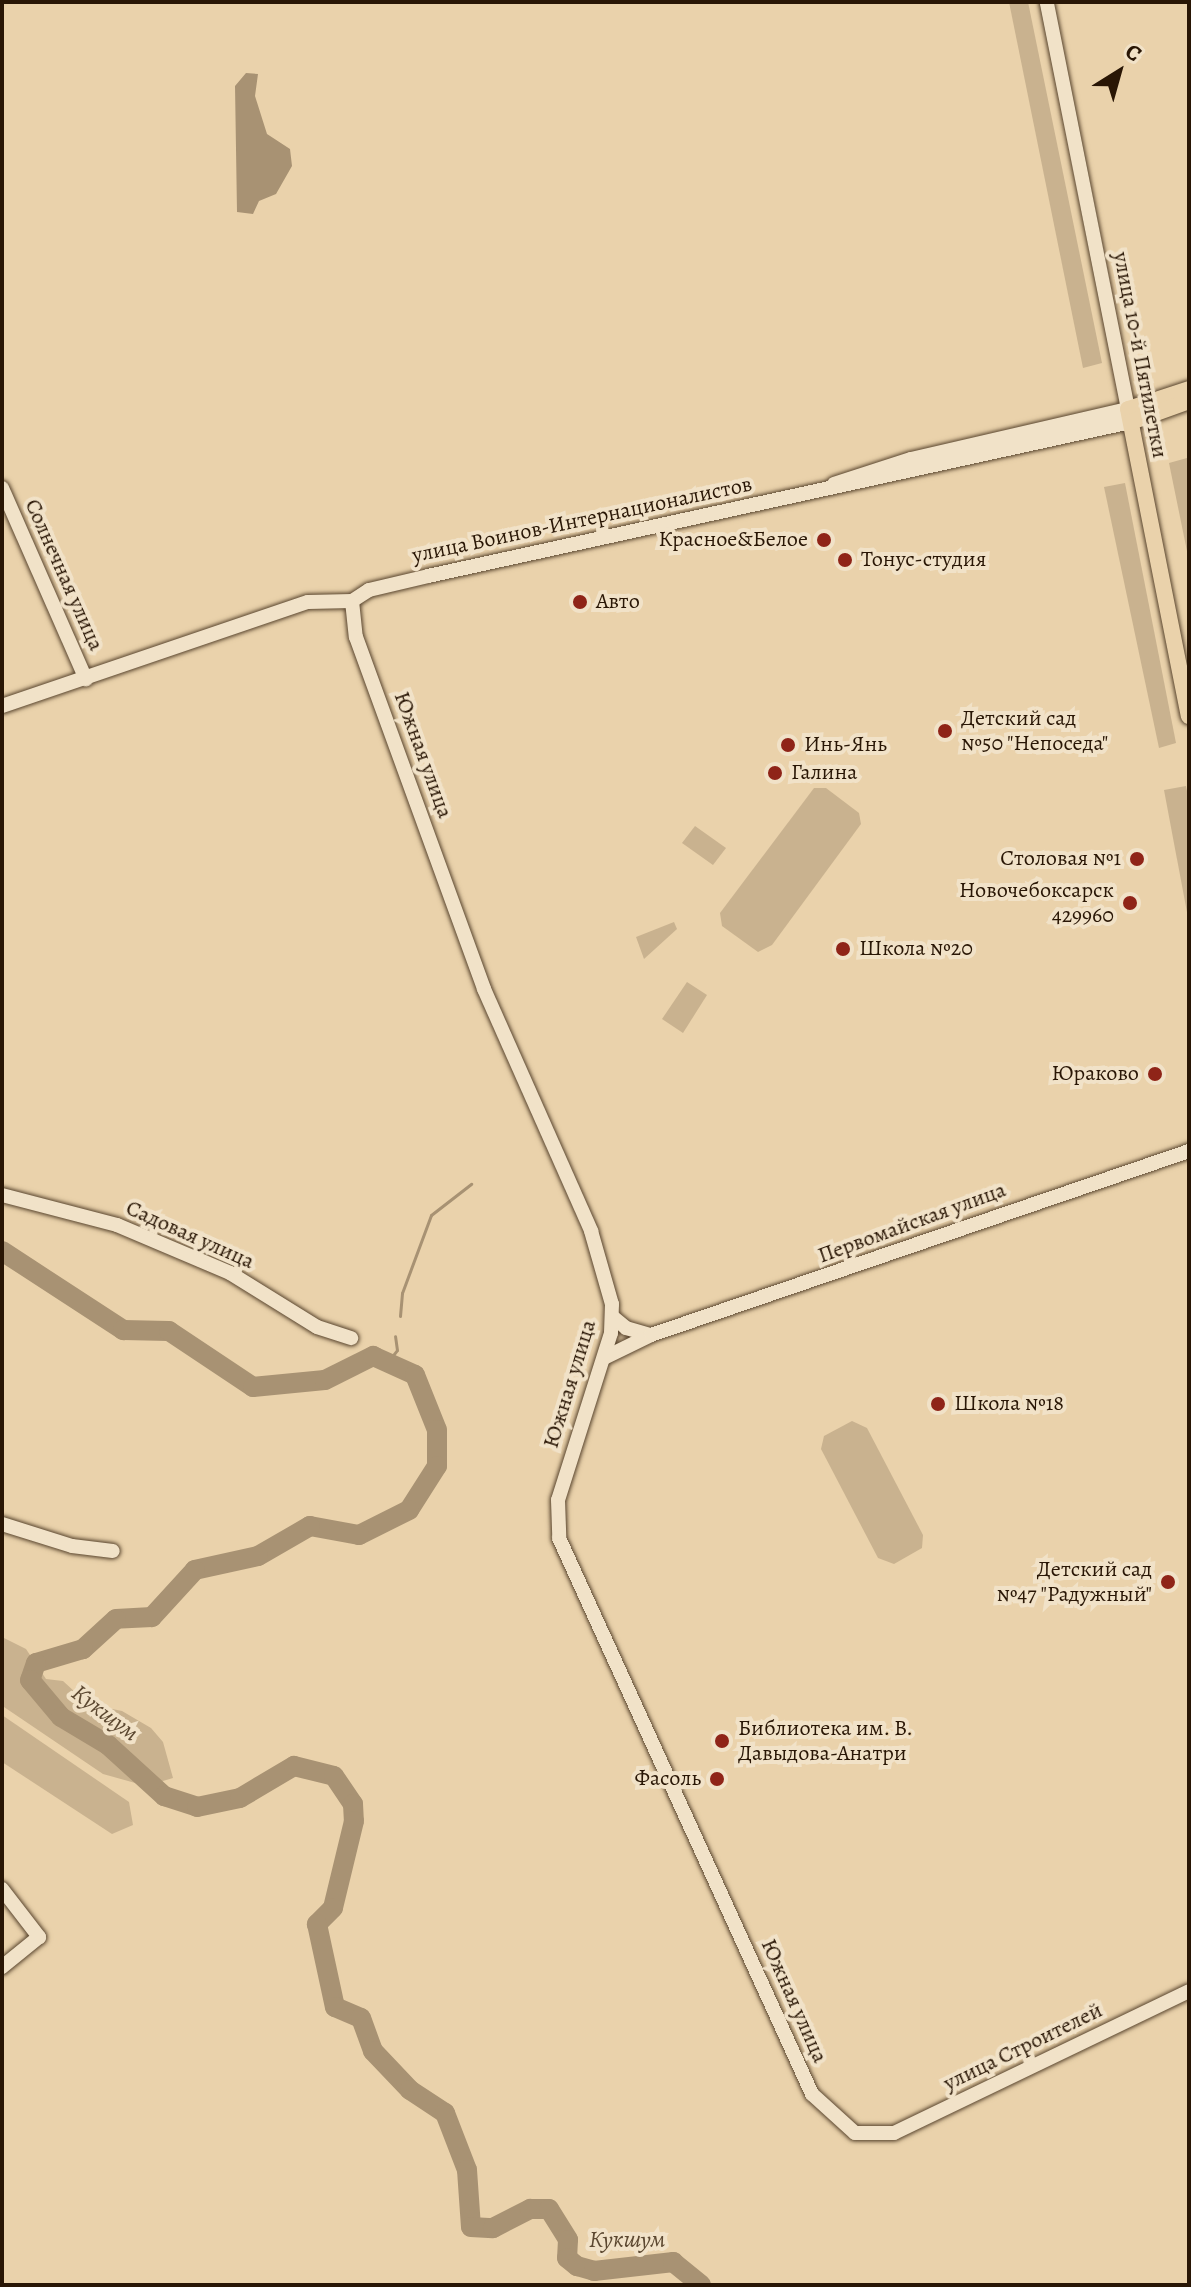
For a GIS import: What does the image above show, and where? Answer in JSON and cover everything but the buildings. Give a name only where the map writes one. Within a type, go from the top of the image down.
[{"type":"main road","name":"улица Воинов-Интернационалистов","points":[[1130,415],[1189,389]]},
{"type":"main road","name":"улица Воинов-Интернационалистов","points":[[1130,415],[1189,401]]},
{"type":"main road","name":"улица 10-й Пятилетки","points":[[1130,415],[1189,716]]},
{"type":"street","name":"улица 10-й Пятилетки","points":[[1047,2],[1130,415]]},
{"type":"street","name":"улица Воинов-Интернационалистов","points":[[352,601],[369,590],[825,489],[1130,415]]},
{"type":"street","name":"Солнечная улица","points":[[2,488],[86,679]]},
{"type":"street","points":[[2,706],[308,602],[352,601]]},
{"type":"street","name":"Южная улица","points":[[352,601],[356,637],[484,989],[591,1231],[613,1317],[604,1358],[558,1500],[556,1526],[568,1565],[812,2094],[839,2125],[874,2136]]},
{"type":"street","name":"Первомайская улица","points":[[604,1358],[651,1335],[1189,1151]]},
{"type":"street","name":"Садовая улица","points":[[2,1195],[117,1225],[230,1273],[317,1327],[351,1338]]},
{"type":"street","points":[[613,1317],[626,1328],[651,1335]]},
{"type":"street","points":[[2,1524],[72,1546],[113,1551]]},
{"type":"street","points":[[2,1889],[39,1937],[2,1967]]},
{"type":"street","name":"улица Строителей","points":[[874,2136],[894,2133],[1189,1991]]},
{"type":"shaded area","points":[[1009,2],[1028,2],[1102,363],[1083,368]]},
{"type":"shaded area","points":[[246,73],[258,74],[255,96],[267,134],[290,149],[292,166],[276,194],[259,201],[253,214],[237,212],[235,86]]},
{"type":"shaded area","points":[[1187,458],[1189,466],[1189,561],[1169,463]]},
{"type":"shaded area","points":[[1125,483],[1176,743],[1159,748],[1104,487]]},
{"type":"shaded area","points":[[1186,786],[1189,801],[1189,923],[1164,790]]},
{"type":"shaded area","points":[[814,788],[826,788],[859,813],[861,824],[772,945],[758,952],[722,926],[720,913]]},
{"type":"shaded area","points":[[695,826],[726,848],[713,865],[682,843]]},
{"type":"shaded area","points":[[674,922],[677,929],[644,959],[636,937]]},
{"type":"shaded area","points":[[687,982],[707,995],[683,1033],[662,1019]]},
{"type":"shaded area","points":[[852,1421],[867,1428],[923,1535],[922,1548],[894,1564],[878,1558],[821,1449],[824,1436]]},
{"type":"shaded area","points":[[2,1637],[26,1649],[46,1679],[63,1681],[88,1704],[122,1711],[151,1728],[163,1742],[173,1778],[146,1786],[103,1774],[4,1707]]},
{"type":"shaded area","points":[[2,1715],[129,1802],[133,1825],[112,1834],[2,1762]]},
{"type":"waterway","points":[[400,1316],[402,1293],[431,1215],[471,1184]]},
{"type":"waterway","name":"Кукшум","points":[[2,1251],[123,1330],[169,1331],[253,1387],[325,1380],[373,1356],[415,1375],[437,1430],[437,1466],[409,1510],[359,1535],[310,1526],[258,1556],[195,1570],[152,1617],[116,1619],[83,1649],[36,1663],[30,1680],[61,1717],[108,1745],[164,1796],[197,1807],[240,1798],[294,1766],[334,1776],[353,1804],[354,1821],[333,1908],[317,1924],[335,2007],[361,2018],[373,2051],[410,2090],[445,2113],[467,2170],[471,2227],[493,2228],[530,2209],[549,2209],[568,2240],[567,2258],[577,2266],[594,2271],[673,2262],[701,2285]]},
{"type":"waterway","points":[[390,1359],[397,1350],[395,1336]]},
{"type":"place","name":"Красное&Белое","points":[[824,540]]},
{"type":"place","name":"Тонус-студия","points":[[845,560]]},
{"type":"place","name":"Авто","points":[[580,602]]},
{"type":"place","name":"Детский сад №50 \"Непоседа\"","points":[[945,731]]},
{"type":"place","name":"Инь-Янь","points":[[788,745]]},
{"type":"place","name":"Галина","points":[[775,773]]},
{"type":"place","name":"Столовая №1","points":[[1137,859]]},
{"type":"place","name":"Новочебоксарск 429960","points":[[1130,903]]},
{"type":"place","name":"Школа №20","points":[[843,949]]},
{"type":"place","name":"Юраково","points":[[1155,1074]]},
{"type":"place","name":"Школа №18","points":[[938,1404]]},
{"type":"place","name":"Детский сад №47 \"Радужный\"","points":[[1168,1582]]},
{"type":"place","name":"Библиотека им. В. Давыдова-Анатри","points":[[722,1741]]},
{"type":"place","name":"Фасоль","points":[[717,1779]]}]
